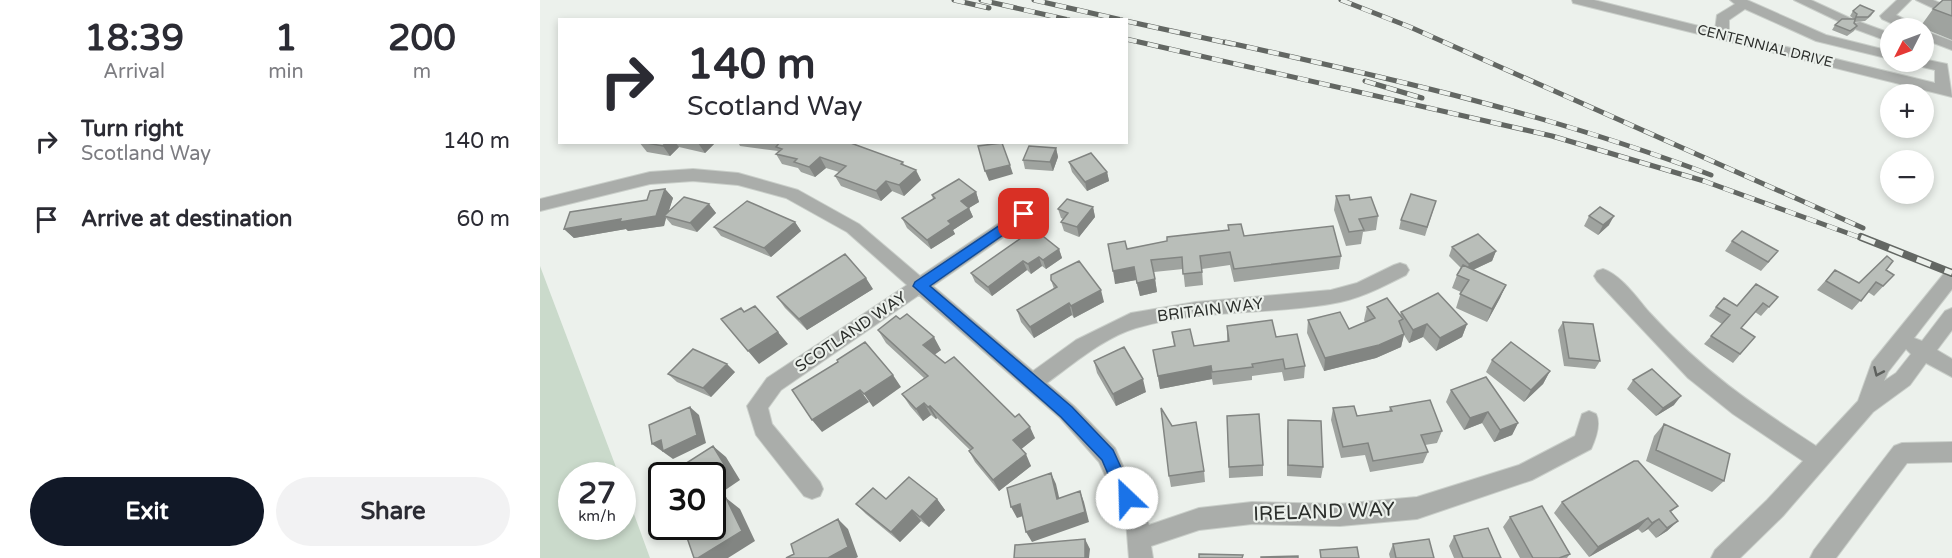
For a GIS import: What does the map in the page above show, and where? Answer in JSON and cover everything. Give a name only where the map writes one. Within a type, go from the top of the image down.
[{"type":"street","name":"CENTENNIAL DRIVE","points":[[1578,0],[1947,90]]},
{"type":"street","points":[[1800,0],[1845,19]]},
{"type":"street","points":[[1889,18],[1887,16],[1905,0]]},
{"type":"street","points":[[1922,0],[1952,13]]},
{"type":"street","points":[[1722,36],[1722,18],[1740,2],[1821,38],[1880,52]]},
{"type":"street","points":[[1860,26],[1880,34]]},
{"type":"street","points":[[1934,39],[1952,46]]},
{"type":"street","points":[[1934,57],[1947,68],[1947,90]]},
{"type":"street","points":[[540,205],[650,178],[693,175],[738,179],[792,194],[853,228],[1067,412],[1107,455],[1137,520],[1140,549]]},
{"type":"street","name":"SCOTLAND WAY","points":[[812,489],[762,428],[757,406],[774,384],[1024,214],[1026,201]]},
{"type":"street","name":"BRITAIN WAY","points":[[1032,382],[1083,346],[1131,321],[1196,309],[1331,297],[1362,289],[1400,270]]},
{"type":"street","points":[[1603,276],[1628,298],[1671,349],[1696,373],[1737,407],[1819,460]]},
{"type":"street","points":[[1866,406],[1878,368],[1952,276]]},
{"type":"street","points":[[1722,558],[1759,525],[1866,406],[1903,379],[1937,345],[1952,316]]},
{"type":"street","points":[[1908,331],[1937,345],[1952,369]]},
{"type":"street","name":"IRELAND WAY","points":[[1140,549],[1199,519],[1252,513],[1340,515],[1417,508],[1524,473],[1584,442],[1589,420]]},
{"type":"street","points":[[1822,558],[1902,453],[1952,452]]},
{"type":"green space","points":[[540,266],[614,462],[558,462],[558,540],[636,540],[636,520],[650,558],[540,558]]},
{"type":"building","points":[[1943,0],[1952,0],[1952,16],[1933,9]]},
{"type":"building","points":[[1860,5],[1874,11],[1868,17],[1856,17],[1854,23],[1857,26],[1850,31],[1835,25],[1842,19],[1855,19],[1857,14],[1853,11]]},
{"type":"building","points":[[778,144],[854,144],[903,162],[901,164],[916,170],[899,185],[886,181],[876,191],[835,176],[846,166],[820,157],[809,167],[794,162],[797,159],[776,154],[782,149],[776,147]]},
{"type":"building","points":[[1002,144],[1010,165],[985,171],[978,146]]},
{"type":"building","points":[[1029,146],[1056,148],[1050,162],[1023,160]]},
{"type":"building","points":[[1091,153],[1107,172],[1085,182],[1069,162]]},
{"type":"building","points":[[959,179],[976,192],[961,201],[969,208],[948,221],[951,224],[927,240],[902,218],[935,198],[932,195]]},
{"type":"building","points":[[665,189],[656,216],[620,222],[621,219],[564,229],[570,212],[647,200],[650,191]]},
{"type":"building","points":[[1411,194],[1436,201],[1427,227],[1401,220]]},
{"type":"building","points":[[1349,195],[1350,200],[1371,197],[1378,216],[1359,219],[1364,230],[1349,232],[1336,196]]},
{"type":"building","points":[[684,197],[709,204],[690,223],[664,216]]},
{"type":"building","points":[[1067,199],[1093,207],[1077,227],[1061,222],[1068,213],[1058,209]]},
{"type":"building","points":[[747,201],[795,222],[764,248],[714,227]]},
{"type":"building","points":[[1600,207],[1614,216],[1603,225],[1589,216]]},
{"type":"building","points":[[1241,224],[1244,236],[1333,226],[1341,256],[1234,269],[1230,252],[1200,256],[1202,272],[1183,274],[1182,257],[1151,260],[1155,279],[1137,283],[1134,267],[1113,271],[1108,244],[1125,241],[1127,249],[1167,241],[1167,237],[1229,230],[1228,225]]},
{"type":"building","points":[[1034,229],[1059,249],[1043,260],[1039,257],[1028,264],[1023,261],[988,287],[971,273]]},
{"type":"building","points":[[1742,231],[1778,251],[1768,262],[1732,241]]},
{"type":"building","points":[[1478,234],[1496,251],[1469,264],[1452,247]]},
{"type":"building","points":[[845,254],[866,278],[799,319],[777,297]]},
{"type":"building","points":[[1887,256],[1893,261],[1886,270],[1894,275],[1883,286],[1876,282],[1861,301],[1826,281],[1835,270],[1859,283]]},
{"type":"building","points":[[1079,261],[1101,290],[1071,306],[1069,303],[1030,327],[1017,310],[1057,287],[1051,280],[1051,275]]},
{"type":"building","points":[[1463,265],[1506,285],[1492,309],[1460,294],[1469,280],[1457,275]]},
{"type":"building","points":[[1756,284],[1778,297],[1769,307],[1763,303],[1741,328],[1755,337],[1740,354],[1711,336],[1730,315],[1716,307],[1724,298],[1737,306]]},
{"type":"building","points":[[1438,293],[1467,324],[1440,338],[1427,324],[1413,330],[1401,312]]},
{"type":"building","points":[[1387,298],[1403,319],[1399,321],[1404,334],[1379,345],[1325,358],[1308,320],[1340,312],[1349,329],[1375,318],[1367,307]]},
{"type":"building","points":[[755,306],[778,332],[748,351],[721,319],[741,308],[744,312]]},
{"type":"building","points":[[907,314],[934,337],[923,345],[945,363],[954,357],[1015,417],[1019,414],[1030,427],[1013,440],[1026,454],[993,480],[969,451],[973,448],[930,406],[924,403],[916,409],[902,394],[928,376],[878,330],[896,316],[900,319]]},
{"type":"building","points":[[1272,320],[1276,337],[1297,334],[1305,366],[1285,369],[1283,359],[1252,364],[1253,367],[1212,372],[1211,366],[1158,376],[1153,350],[1175,346],[1172,332],[1190,329],[1194,346],[1229,341],[1227,326]]},
{"type":"building","points":[[1563,322],[1593,324],[1600,361],[1569,358]]},
{"type":"building","points":[[865,342],[893,375],[864,394],[860,390],[812,420],[792,390],[838,362],[837,360]]},
{"type":"building","points":[[1511,342],[1550,371],[1531,390],[1492,360]]},
{"type":"building","points":[[1124,347],[1143,379],[1113,394],[1094,361]]},
{"type":"building","points":[[693,349],[727,364],[703,388],[668,374]]},
{"type":"building","points":[[1652,369],[1681,396],[1663,408],[1633,380]]},
{"type":"building","points":[[1486,377],[1518,423],[1500,430],[1488,412],[1470,418],[1451,390]]},
{"type":"building","points":[[1430,400],[1442,431],[1421,435],[1428,452],[1373,461],[1368,443],[1343,447],[1333,408],[1354,406],[1357,416],[1392,411],[1390,407]]},
{"type":"building","points":[[690,407],[697,435],[663,451],[661,440],[652,444],[649,425]]},
{"type":"building","points":[[1161,408],[1172,426],[1196,422],[1204,471],[1169,476]]},
{"type":"building","points":[[1259,414],[1263,465],[1229,467],[1227,416]]},
{"type":"building","points":[[1288,420],[1321,421],[1323,467],[1288,465]]},
{"type":"building","points":[[1664,424],[1730,454],[1724,481],[1656,450]]},
{"type":"building","points":[[713,446],[723,462],[688,462]]},
{"type":"building","points":[[1634,461],[1638,461],[1678,506],[1670,511],[1678,521],[1667,528],[1659,519],[1652,523],[1648,518],[1598,547],[1562,502]]},
{"type":"building","points":[[1051,473],[1057,499],[1080,491],[1085,512],[1026,532],[1020,504],[1011,507],[1007,488]]},
{"type":"building","points":[[909,477],[937,499],[920,517],[912,510],[891,532],[856,504],[873,488],[886,499]]},
{"type":"building","points":[[726,498],[742,531],[698,558],[694,558],[688,540],[726,540]]},
{"type":"building","points":[[1542,506],[1570,554],[1559,558],[1533,558],[1510,517]]},
{"type":"building","points":[[838,519],[848,547],[828,558],[786,558],[794,554],[791,544]]},
{"type":"building","points":[[1488,528],[1501,558],[1463,558],[1454,536]]},
{"type":"building","points":[[1085,539],[1085,558],[1014,558],[1015,545]]},
{"type":"building","points":[[1429,539],[1434,558],[1396,558],[1393,544]]},
{"type":"building","points":[[1357,547],[1359,558],[1321,558],[1320,550]]},
{"type":"building","points":[[1199,554],[1243,555],[1242,558],[1199,558]]},
{"type":"building","points":[[1298,556],[1298,558],[1261,558],[1261,557]]},
{"type":"railway","points":[[954,0],[989,8]]},
{"type":"railway","points":[[981,0],[1060,18]]},
{"type":"railway","points":[[1034,0],[1113,18]]},
{"type":"railway","points":[[1341,0],[1410,27],[1863,228]]},
{"type":"railway","points":[[1128,21],[1232,44]]},
{"type":"railway","points":[[1128,39],[1552,136],[1704,181],[1864,239]]},
{"type":"railway","points":[[1225,42],[1410,84],[1531,116],[1592,134],[1711,175]]},
{"type":"railway","points":[[1365,81],[1422,98]]},
{"type":"railway","points":[[1861,237],[1952,273]]},
{"type":"route","points":[[1024,214],[920,286],[1067,412],[1107,455],[1127,498]]}]
